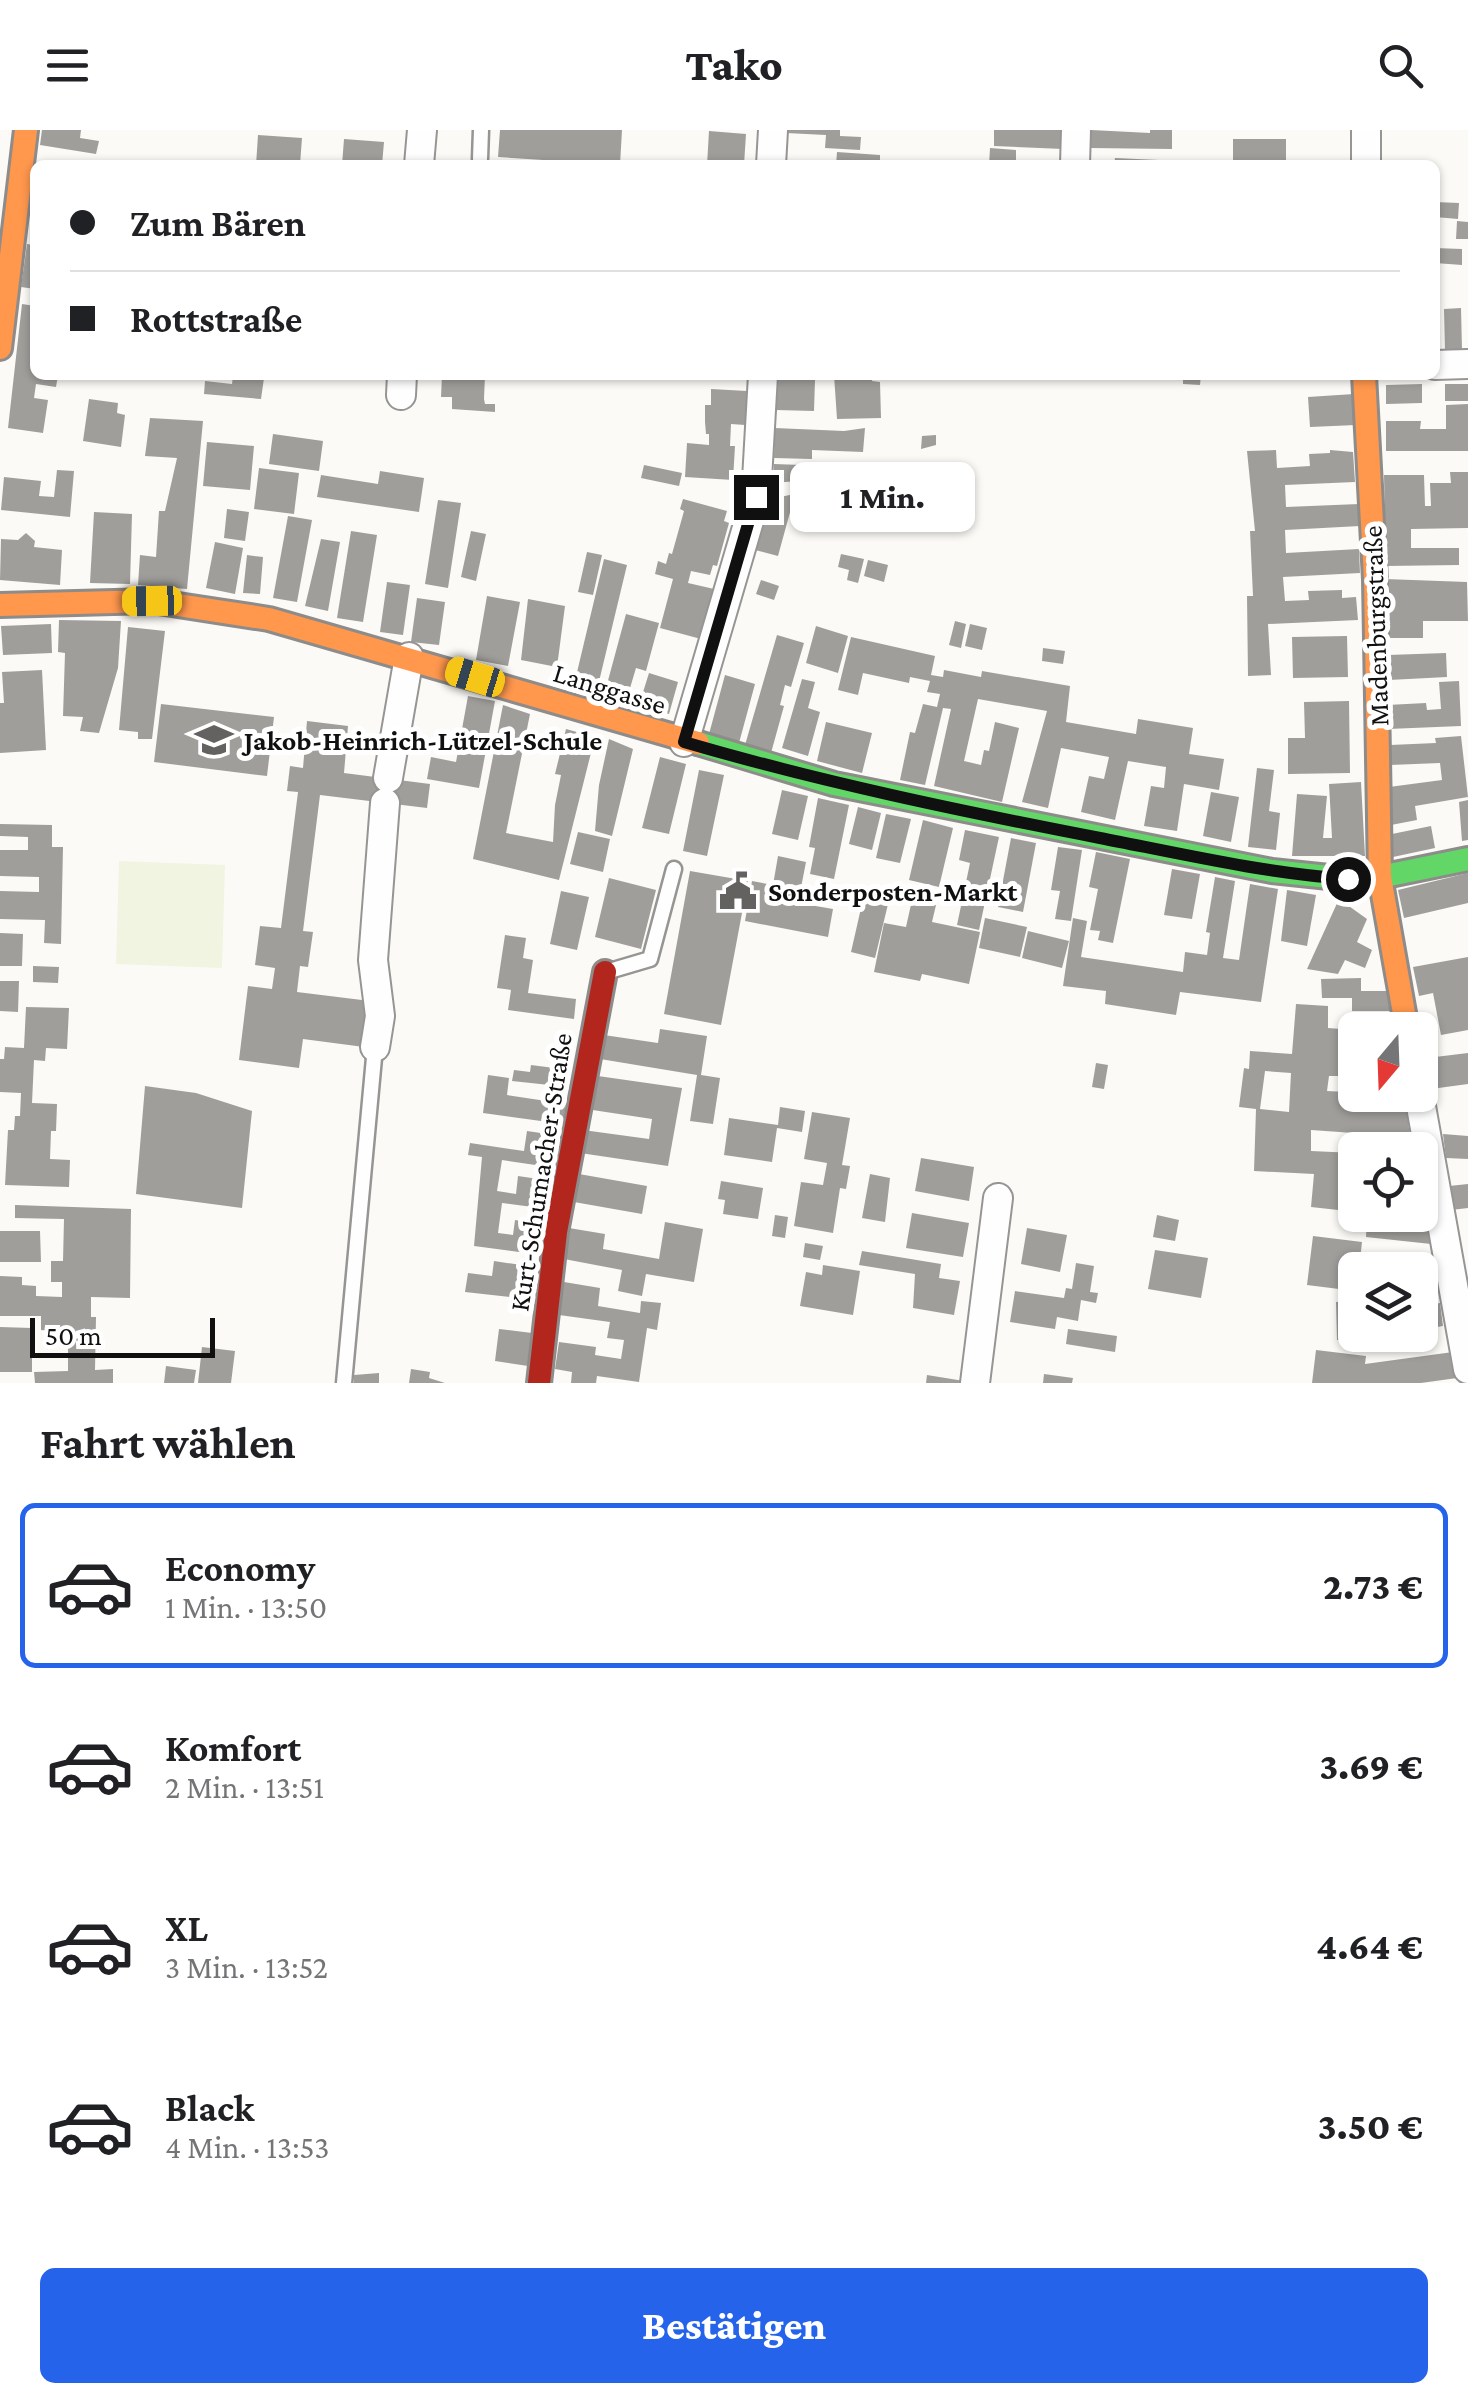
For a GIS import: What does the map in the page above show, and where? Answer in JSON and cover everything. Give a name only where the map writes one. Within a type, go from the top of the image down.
[{"type":"main road","points":[[0,348],[26,130]]},
{"type":"main road","name":"Madenburgstraße","points":[[1364,380],[1375,579],[1380,877],[1404,1012]]},
{"type":"main road","name":"Langgasse","points":[[0,606],[152,601],[269,619],[834,784],[1272,871],[1348,879],[1380,877],[1468,858]]},
{"type":"main road","name":"Kurt-Schumacher-Straße","points":[[539,1383],[556,1232],[605,972]]},
{"type":"street","points":[[419,160],[422,130]]},
{"type":"street","points":[[771,160],[774,130]]},
{"type":"street","points":[[1076,130],[1076,160]]},
{"type":"street","points":[[1366,130],[1366,160]]},
{"type":"street","points":[[1440,364],[1468,364]]},
{"type":"street","points":[[684,742],[756,497],[763,380]]},
{"type":"street","points":[[375,1047],[380,1016],[373,960],[386,790],[409,657]]},
{"type":"street","points":[[1422,1112],[1468,1368]]},
{"type":"street","points":[[975,1383],[998,1198]]},
{"type":"lane","points":[[480,160],[482,130]]},
{"type":"lane","points":[[605,972],[650,960],[674,869]]},
{"type":"lane","points":[[344,1383],[375,1047]]},
{"type":"green space","points":[[119,861],[225,865],[222,968],[116,964]]},
{"type":"building","points":[[42,130],[81,130],[80,138],[99,141],[96,154],[40,145]]},
{"type":"building","points":[[500,130],[622,130],[620,160],[498,157]]},
{"type":"building","points":[[840,130],[840,136],[861,137],[860,150],[825,148],[826,135],[786,133]]},
{"type":"building","points":[[994,130],[1064,130],[1063,149],[994,146]]},
{"type":"building","points":[[1091,130],[1172,130],[1172,149],[1090,148]]},
{"type":"building","points":[[709,131],[746,134],[744,160],[707,160]]},
{"type":"building","points":[[258,135],[302,138],[300,160],[256,160]]},
{"type":"building","points":[[344,139],[384,142],[382,160],[342,160]]},
{"type":"building","points":[[1233,139],[1286,139],[1286,160],[1233,160]]},
{"type":"building","points":[[990,148],[1016,150],[1016,160],[989,160]]},
{"type":"building","points":[[837,152],[880,155],[880,160],[836,160]]},
{"type":"building","points":[[1440,202],[1459,203],[1458,219],[1440,217]]},
{"type":"building","points":[[1457,221],[1468,222],[1468,239],[1456,239]]},
{"type":"building","points":[[27,244],[30,244],[30,288],[21,287]]},
{"type":"building","points":[[1440,248],[1462,249],[1462,265],[1440,263]]},
{"type":"building","points":[[22,304],[30,305],[30,380],[57,380],[56,387],[36,384],[34,398],[48,400],[43,433],[8,428]]},
{"type":"building","points":[[1461,308],[1462,350],[1445,351],[1444,309]]},
{"type":"building","points":[[232,380],[264,380],[261,399],[204,394],[205,381],[232,384]]},
{"type":"building","points":[[442,380],[485,380],[485,404],[495,404],[495,412],[452,409],[452,397],[441,397]]},
{"type":"building","points":[[778,380],[815,380],[814,411],[776,410]]},
{"type":"building","points":[[834,380],[880,382],[881,418],[837,419]]},
{"type":"building","points":[[1183,380],[1200,380],[1200,385],[1183,384]]},
{"type":"building","points":[[1422,384],[1422,403],[1386,404],[1386,385]]},
{"type":"building","points":[[1445,384],[1468,384],[1468,401],[1445,401]]},
{"type":"building","points":[[711,389],[747,391],[745,425],[731,424],[730,446],[735,446],[733,480],[685,477],[687,443],[709,445],[705,405],[711,405]]},
{"type":"building","points":[[1354,394],[1356,425],[1310,427],[1308,397]]},
{"type":"building","points":[[89,399],[118,403],[117,413],[125,415],[121,447],[83,441]]},
{"type":"building","points":[[1468,404],[1468,451],[1386,451],[1386,421],[1421,421],[1420,429],[1446,429],[1446,405]]},
{"type":"building","points":[[150,418],[203,421],[187,589],[138,585],[140,555],[156,557],[159,511],[165,511],[177,458],[145,456]]},
{"type":"building","points":[[775,428],[865,428],[863,452],[812,450],[812,459],[774,458]]},
{"type":"building","points":[[273,434],[323,441],[319,471],[269,464]]},
{"type":"building","points":[[936,435],[936,445],[921,449],[922,436]]},
{"type":"building","points":[[207,442],[254,446],[250,490],[203,486]]},
{"type":"building","points":[[1276,450],[1277,468],[1310,466],[1309,454],[1330,450],[1353,452],[1355,482],[1285,485],[1286,507],[1359,504],[1360,526],[1285,530],[1286,553],[1359,549],[1360,573],[1283,577],[1285,601],[1309,600],[1308,591],[1342,590],[1342,598],[1356,597],[1358,620],[1268,624],[1271,675],[1248,676],[1247,596],[1253,596],[1250,531],[1255,531],[1247,451]]},
{"type":"building","points":[[774,464],[830,466],[821,479],[774,483]]},
{"type":"building","points":[[644,465],[682,473],[679,486],[641,478]]},
{"type":"building","points":[[259,468],[299,473],[294,514],[254,509]]},
{"type":"building","points":[[57,470],[74,471],[70,517],[1,510],[4,477],[41,481],[39,496],[54,497]]},
{"type":"building","points":[[380,471],[424,478],[419,512],[317,497],[321,475],[378,484]]},
{"type":"building","points":[[1450,472],[1468,472],[1468,528],[1411,529],[1411,548],[1459,548],[1459,565],[1386,566],[1384,475],[1424,475],[1425,506],[1431,506],[1430,483],[1451,483]]},
{"type":"building","points":[[869,480],[879,483],[873,504],[863,502]]},
{"type":"building","points":[[795,494],[778,556],[755,550],[769,499]]},
{"type":"building","points":[[683,499],[727,511],[724,521],[729,523],[717,566],[713,565],[710,575],[691,571],[688,583],[714,589],[701,639],[660,628],[673,579],[655,574],[658,561],[666,564],[669,553],[672,554],[684,511],[680,509]]},
{"type":"building","points":[[438,500],[461,503],[448,588],[425,584]]},
{"type":"building","points":[[227,509],[249,512],[245,541],[224,538]]},
{"type":"building","points":[[94,512],[132,514],[130,584],[90,583]]},
{"type":"building","points":[[288,516],[312,520],[297,602],[273,598]]},
{"type":"building","points":[[351,531],[377,535],[363,622],[337,618]]},
{"type":"building","points":[[471,531],[486,534],[476,581],[461,577]]},
{"type":"building","points":[[26,533],[35,541],[34,547],[62,550],[60,585],[0,580],[1,539],[18,540]]},
{"type":"building","points":[[321,539],[340,542],[328,611],[305,606]]},
{"type":"building","points":[[215,542],[243,548],[235,594],[206,588]]},
{"type":"building","points":[[587,552],[602,555],[593,595],[578,592]]},
{"type":"building","points":[[841,554],[864,559],[858,583],[847,580],[849,570],[838,567]]},
{"type":"building","points":[[247,555],[263,557],[260,594],[243,593]]},
{"type":"building","points":[[604,559],[627,565],[596,694],[573,689]]},
{"type":"building","points":[[868,560],[888,565],[884,582],[864,576]]},
{"type":"building","points":[[1385,579],[1467,582],[1468,621],[1423,621],[1423,638],[1385,638]]},
{"type":"building","points":[[761,580],[779,586],[774,600],[756,594]]},
{"type":"building","points":[[387,582],[410,585],[403,635],[380,632]]},
{"type":"building","points":[[487,596],[520,602],[508,666],[476,660]]},
{"type":"building","points":[[417,598],[445,602],[439,645],[411,642]]},
{"type":"building","points":[[528,599],[565,606],[557,667],[521,660]]},
{"type":"building","points":[[626,614],[659,623],[646,671],[636,668],[625,705],[603,699]]},
{"type":"building","points":[[59,620],[121,621],[118,668],[99,733],[80,731],[83,717],[63,716],[65,653],[58,652]]},
{"type":"building","points":[[955,621],[966,624],[961,648],[949,645]]},
{"type":"building","points":[[51,624],[52,653],[3,655],[1,626]]},
{"type":"building","points":[[970,624],[987,628],[982,650],[965,646]]},
{"type":"building","points":[[816,626],[848,636],[838,673],[806,663]]},
{"type":"building","points":[[128,627],[165,631],[152,739],[138,739],[138,732],[119,730]]},
{"type":"building","points":[[777,635],[804,643],[791,687],[785,685],[780,705],[784,706],[771,753],[745,745]]},
{"type":"building","points":[[1347,636],[1348,677],[1293,678],[1292,637]]},
{"type":"building","points":[[851,637],[935,656],[931,675],[943,677],[944,670],[981,677],[982,671],[1070,686],[1066,722],[1136,734],[1138,719],[1193,728],[1189,754],[1224,759],[1219,790],[1184,784],[1177,831],[1144,826],[1151,786],[1164,788],[1166,767],[1128,761],[1115,820],[1081,812],[1089,776],[1104,779],[1109,757],[1061,748],[1048,808],[1022,802],[1047,711],[978,699],[964,761],[981,765],[984,750],[989,751],[995,722],[1019,728],[1002,802],[934,786],[951,709],[943,708],[925,785],[900,780],[910,732],[915,733],[923,704],[937,707],[940,694],[927,692],[930,681],[910,677],[909,683],[863,673],[858,695],[838,690]]},
{"type":"building","points":[[1043,648],[1065,651],[1063,664],[1042,661]]},
{"type":"building","points":[[1446,653],[1447,677],[1389,680],[1388,655]]},
{"type":"building","points":[[42,670],[46,750],[0,753],[2,672]]},
{"type":"building","points":[[649,673],[678,682],[669,714],[639,705]]},
{"type":"building","points":[[725,675],[755,684],[739,743],[709,734]]},
{"type":"building","points":[[802,679],[815,682],[808,708],[820,712],[808,756],[782,748]]},
{"type":"building","points":[[1459,681],[1461,726],[1388,729],[1387,705],[1426,703],[1427,710],[1441,709],[1439,682]]},
{"type":"building","points":[[468,696],[495,701],[479,788],[427,779],[431,757],[456,762]]},
{"type":"building","points":[[1349,701],[1350,773],[1288,774],[1288,738],[1305,738],[1304,702]]},
{"type":"building","name":"Jakob-Heinrich-Lützel-Schule","points":[[161,704],[274,717],[267,776],[154,762]]},
{"type":"building","points":[[503,705],[530,714],[506,833],[553,842],[561,775],[555,774],[566,729],[595,737],[559,880],[473,859]]},
{"type":"building","points":[[307,721],[348,726],[344,773],[430,784],[427,808],[320,795],[303,931],[313,932],[308,967],[300,966],[297,992],[370,1001],[364,1047],[303,1039],[299,1068],[239,1060],[248,986],[272,989],[275,968],[255,965],[260,926],[281,928],[298,792],[287,791],[290,766],[303,768]]},
{"type":"building","points":[[826,722],[872,733],[862,773],[817,761]]},
{"type":"building","points":[[1461,736],[1468,797],[1415,806],[1417,820],[1391,825],[1389,787],[1442,780],[1440,763],[1390,765],[1390,745],[1436,743],[1435,738]]},
{"type":"building","points":[[609,739],[633,749],[612,836],[595,831]]},
{"type":"building","points":[[660,757],[686,764],[669,834],[642,828]]},
{"type":"building","points":[[1257,768],[1274,770],[1269,811],[1280,813],[1276,850],[1248,847]]},
{"type":"building","points":[[699,770],[724,775],[707,856],[683,851]]},
{"type":"building","points":[[1361,782],[1365,856],[1292,856],[1297,794],[1327,796],[1323,838],[1332,838],[1329,784]]},
{"type":"building","points":[[782,790],[808,796],[798,840],[772,834]]},
{"type":"building","points":[[1211,792],[1239,797],[1231,842],[1203,836]]},
{"type":"building","points":[[818,798],[849,805],[834,879],[810,874],[815,848],[809,847]]},
{"type":"building","points":[[1468,800],[1468,840],[1462,841],[1459,802]]},
{"type":"building","points":[[858,807],[881,813],[872,850],[849,844]]},
{"type":"building","points":[[886,814],[911,819],[900,863],[876,858]]},
{"type":"building","points":[[923,820],[953,828],[939,887],[909,880]]},
{"type":"building","points":[[0,824],[52,825],[52,847],[63,847],[61,944],[44,943],[45,920],[0,919],[0,891],[39,892],[39,877],[0,876],[0,850],[28,850],[28,837],[0,836]]},
{"type":"building","points":[[1431,826],[1435,848],[1393,857],[1392,834]]},
{"type":"building","points":[[965,830],[999,837],[979,930],[957,925],[970,863],[959,860]]},
{"type":"building","points":[[578,832],[610,839],[603,872],[570,864]]},
{"type":"building","points":[[1011,838],[1036,843],[1023,912],[998,907]]},
{"type":"building","points":[[1058,847],[1082,850],[1071,921],[1055,919],[1060,891],[1051,890]]},
{"type":"building","points":[[1096,852],[1130,859],[1113,943],[1098,940],[1100,931],[1090,930],[1098,889],[1089,887]]},
{"type":"building","points":[[778,856],[806,862],[798,903],[833,909],[828,937],[745,921],[752,881],[773,885]]},
{"type":"building","points":[[1172,869],[1200,874],[1192,919],[1164,915]]},
{"type":"building","points":[[690,871],[748,881],[721,1025],[664,1014]]},
{"type":"building","points":[[1468,873],[1468,903],[1404,918],[1398,890]]},
{"type":"building","points":[[1215,877],[1235,881],[1223,958],[1239,960],[1250,884],[1278,889],[1261,1002],[1180,992],[1176,1015],[1105,1004],[1106,991],[1063,986],[1073,918],[1087,921],[1081,957],[1183,972],[1185,952],[1207,955],[1210,933],[1206,932]]},
{"type":"building","points":[[609,878],[656,890],[641,949],[595,937]]},
{"type":"building","points":[[1287,890],[1316,895],[1307,946],[1281,941]]},
{"type":"building","points":[[561,891],[589,897],[577,950],[550,944]]},
{"type":"building","points":[[864,895],[889,900],[875,958],[851,952]]},
{"type":"building","points":[[1339,899],[1367,919],[1357,942],[1372,950],[1365,968],[1345,960],[1338,974],[1307,969]]},
{"type":"building","points":[[912,900],[936,905],[932,922],[980,932],[969,984],[922,974],[920,981],[874,972],[884,923],[906,927]]},
{"type":"building","points":[[985,918],[1027,927],[1020,957],[979,948]]},
{"type":"building","points":[[1028,931],[1069,941],[1062,968],[1022,958]]},
{"type":"building","points":[[0,933],[23,934],[22,966],[0,966]]},
{"type":"building","points":[[505,935],[526,938],[523,958],[533,960],[528,993],[576,999],[574,1019],[508,1010],[511,990],[497,988]]},
{"type":"building","points":[[1468,957],[1468,1030],[1441,1035],[1433,993],[1419,996],[1413,967]]},
{"type":"building","points":[[33,966],[59,967],[58,983],[33,982]]},
{"type":"building","points":[[1361,978],[1361,991],[1388,991],[1393,1011],[1352,1011],[1352,998],[1322,998],[1321,979]]},
{"type":"building","points":[[0,981],[19,981],[18,1012],[0,1011]]},
{"type":"building","points":[[1296,1004],[1328,1006],[1328,1028],[1338,1029],[1338,1076],[1329,1076],[1327,1091],[1338,1092],[1338,1112],[1407,1112],[1409,1132],[1311,1130],[1311,1151],[1338,1152],[1338,1210],[1311,1207],[1314,1174],[1254,1171],[1256,1109],[1239,1107],[1250,1051],[1292,1054]],"holes":[[[1265,1071],[1291,1073],[1289,1112],[1260,1109]]]},
{"type":"building","points":[[26,1007],[69,1008],[67,1049],[46,1048],[45,1061],[34,1060],[32,1103],[57,1104],[50,1159],[70,1160],[69,1187],[5,1185],[8,1130],[14,1130],[15,1116],[20,1116],[21,1093],[0,1092],[0,1059],[4,1059],[5,1047],[24,1048]]},
{"type":"building","points":[[660,1029],[707,1036],[701,1075],[720,1078],[713,1124],[690,1121],[697,1075],[594,1058],[597,1034],[658,1043]]},
{"type":"building","points":[[1468,1053],[1468,1084],[1438,1088],[1438,1057]]},
{"type":"building","points":[[1096,1063],[1108,1065],[1104,1089],[1092,1087]]},
{"type":"building","points":[[531,1065],[570,1070],[568,1087],[512,1081],[514,1070],[530,1072]]},
{"type":"building","points":[[488,1075],[509,1078],[507,1095],[566,1104],[563,1124],[483,1113]]},
{"type":"building","points":[[591,1075],[682,1088],[668,1166],[580,1153],[583,1130],[649,1139],[652,1119],[586,1109]]},
{"type":"building","points":[[145,1086],[196,1093],[252,1111],[242,1208],[136,1194]]},
{"type":"building","points":[[780,1107],[805,1111],[802,1132],[777,1128],[772,1162],[724,1155],[729,1118],[778,1125]]},
{"type":"building","points":[[812,1112],[850,1118],[842,1165],[850,1166],[846,1189],[840,1188],[833,1233],[794,1226],[801,1182],[823,1185],[827,1163],[804,1159]]},
{"type":"building","points":[[527,1131],[561,1136],[556,1168],[502,1160],[497,1191],[516,1194],[518,1176],[552,1181],[548,1209],[502,1203],[498,1233],[513,1235],[515,1220],[545,1225],[541,1255],[474,1246],[482,1157],[468,1155],[470,1143],[524,1151]]},
{"type":"building","points":[[1443,1134],[1468,1136],[1468,1159],[1446,1158]]},
{"type":"building","points":[[921,1158],[974,1167],[969,1201],[915,1191]]},
{"type":"building","points":[[579,1174],[647,1186],[642,1214],[574,1202]]},
{"type":"building","points":[[870,1174],[890,1178],[885,1222],[862,1218]]},
{"type":"building","points":[[721,1181],[763,1188],[758,1219],[723,1214],[725,1200],[718,1199]]},
{"type":"building","points":[[1468,1184],[1468,1208],[1451,1210],[1449,1186]]},
{"type":"building","points":[[15,1205],[131,1209],[130,1298],[91,1297],[91,1317],[96,1317],[95,1370],[113,1369],[113,1383],[35,1383],[34,1372],[68,1371],[68,1331],[41,1331],[41,1316],[0,1316],[0,1276],[22,1277],[22,1285],[36,1286],[36,1296],[62,1297],[62,1282],[51,1282],[51,1261],[63,1261],[64,1219],[15,1218]]},
{"type":"building","points":[[912,1213],[969,1223],[963,1257],[906,1248]]},
{"type":"building","points":[[775,1215],[788,1217],[785,1238],[772,1236]]},
{"type":"building","points":[[1157,1215],[1179,1220],[1175,1241],[1153,1237]]},
{"type":"building","points":[[665,1222],[703,1229],[694,1282],[646,1274],[642,1296],[618,1291],[622,1270],[564,1259],[569,1228],[605,1234],[603,1249],[659,1259]]},
{"type":"building","points":[[1027,1228],[1067,1235],[1060,1272],[1021,1264]]},
{"type":"building","points":[[0,1231],[40,1231],[41,1262],[0,1262]]},
{"type":"building","points":[[1366,1232],[1429,1232],[1431,1244],[1366,1237]]},
{"type":"building","points":[[1313,1236],[1362,1242],[1361,1252],[1338,1252],[1338,1289],[1307,1285]]},
{"type":"building","points":[[805,1243],[823,1246],[820,1260],[803,1257]]},
{"type":"building","points":[[1155,1250],[1208,1258],[1201,1298],[1148,1289]]},
{"type":"building","points":[[862,1251],[941,1264],[939,1278],[960,1281],[954,1315],[913,1308],[915,1274],[859,1265]]},
{"type":"building","points":[[494,1261],[541,1268],[537,1300],[465,1292],[468,1273],[492,1276]]},
{"type":"building","points":[[1076,1263],[1094,1266],[1090,1292],[1098,1293],[1096,1303],[1081,1300],[1078,1321],[1057,1317],[1055,1329],[1010,1322],[1015,1291],[1064,1298],[1066,1288],[1072,1289]]},
{"type":"building","points":[[823,1265],[860,1271],[853,1315],[800,1306],[806,1272],[822,1275]]},
{"type":"building","points":[[564,1282],[600,1288],[598,1306],[640,1313],[641,1301],[661,1303],[657,1330],[647,1328],[639,1382],[597,1376],[596,1383],[571,1383],[572,1372],[555,1369],[559,1342],[596,1347],[595,1355],[621,1359],[624,1340],[607,1338],[610,1322],[559,1315]]},
{"type":"building","points":[[1438,1303],[1443,1326],[1438,1327]]},
{"type":"building","points":[[0,1327],[32,1328],[32,1372],[0,1372]]},
{"type":"building","points":[[499,1329],[532,1333],[528,1366],[495,1361]]},
{"type":"building","points":[[1068,1329],[1117,1336],[1115,1352],[1066,1344]]},
{"type":"building","points":[[202,1347],[235,1351],[231,1383],[198,1383]]},
{"type":"building","points":[[1316,1350],[1366,1356],[1365,1364],[1453,1352],[1457,1378],[1421,1383],[1312,1383]]},
{"type":"building","points":[[166,1366],[196,1370],[194,1383],[164,1383]]},
{"type":"building","points":[[411,1369],[430,1372],[429,1378],[445,1383],[409,1383]]},
{"type":"building","points":[[379,1373],[379,1383],[354,1383],[354,1375]]},
{"type":"building","points":[[1044,1374],[1073,1378],[1072,1383],[1043,1383]]},
{"type":"building","points":[[927,1375],[964,1381],[964,1383],[926,1383]]},
{"type":"traffic: fast","points":[[698,743],[834,784],[1272,871],[1348,879],[1380,877],[1468,859]]},
{"type":"traffic: slow","points":[[0,348],[26,130]]},
{"type":"traffic: slow","points":[[1364,380],[1375,579],[1380,877],[1404,1012]]},
{"type":"traffic: slow","points":[[0,605],[152,601],[269,619],[698,743]]},
{"type":"traffic: jam","points":[[539,1383],[556,1232],[605,972]]},
{"type":"place","name":"Jakob-Heinrich-Lützel-Schule","points":[[214,740]]},
{"type":"place","name":"Sonderposten-Markt","points":[[738,891]]},
{"type":"route","points":[[756,497],[684,742],[834,784],[1006,820],[1272,871],[1348,879]]}]
